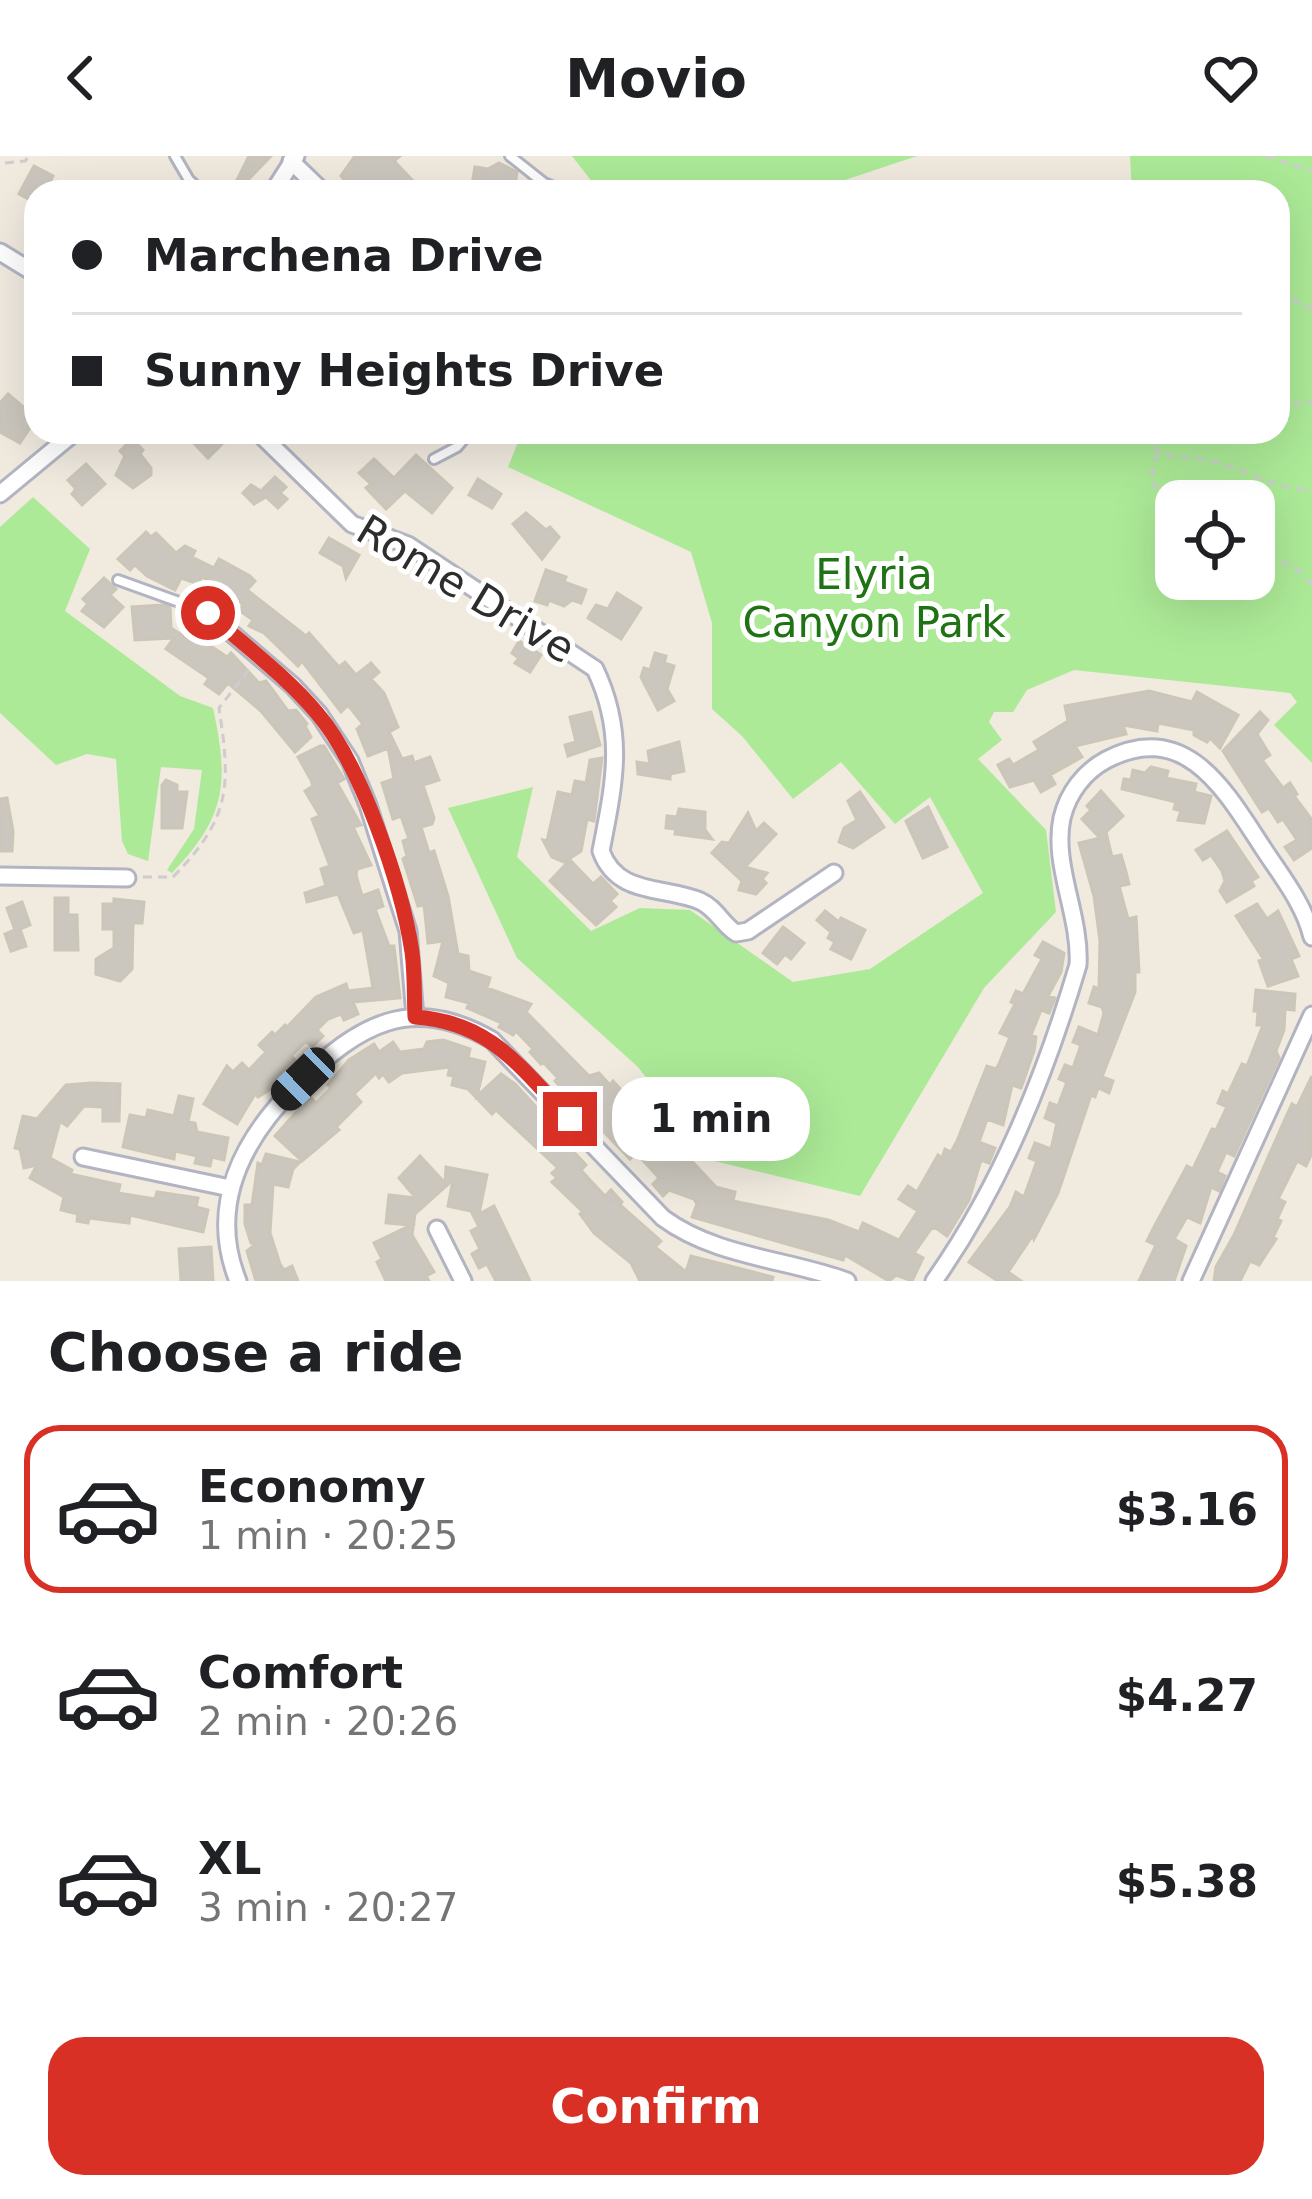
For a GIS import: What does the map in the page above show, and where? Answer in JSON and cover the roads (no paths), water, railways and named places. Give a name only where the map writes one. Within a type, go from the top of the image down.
[{"type":"street","points":[[291,158],[312,180]]},
{"type":"street","points":[[0,494],[60,444]]},
{"type":"street","name":"Rome Drive","points":[[270,444],[352,524],[408,545],[595,669],[618,750],[601,851],[606,865],[621,879],[704,902],[736,933],[748,932],[834,873]]},
{"type":"street","points":[[208,613],[319,714],[362,787],[408,931],[415,1017]]},
{"type":"street","points":[[934,1281],[988,1198],[1078,965],[1079,942],[1060,843],[1062,818],[1082,778],[1116,755],[1139,750],[1163,749],[1204,766],[1224,788],[1294,895],[1312,938]]},
{"type":"street","points":[[0,876],[127,878]]},
{"type":"street","points":[[1191,1281],[1312,1015]]},
{"type":"street","points":[[238,1281],[226,1228],[230,1188],[258,1126],[335,1048],[371,1026],[415,1017],[458,1023],[492,1040],[679,1230],[712,1244],[847,1281]]},
{"type":"street","points":[[83,1156],[230,1188]]},
{"type":"street","points":[[437,1229],[464,1281]]},
{"type":"lane","points":[[510,156],[540,180]]},
{"type":"lane","points":[[434,459],[460,444]]},
{"type":"lane","points":[[118,580],[208,613]]},
{"type":"park label","name":"Elyria Canyon Park","points":[[874,598]]}]
